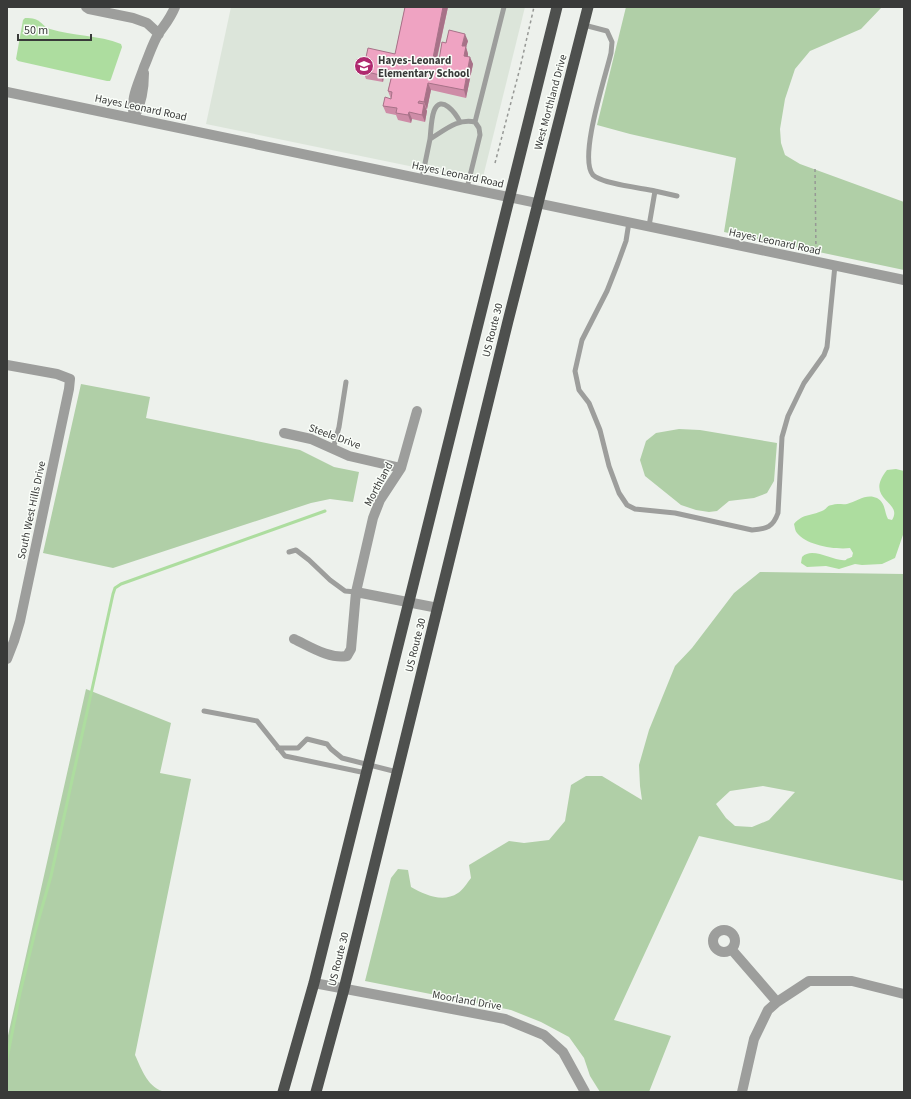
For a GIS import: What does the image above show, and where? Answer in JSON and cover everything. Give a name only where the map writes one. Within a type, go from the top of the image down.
[{"type":"highway","name":"West Morthland Drive","points":[[410,602],[557,7]]},
{"type":"highway","name":"West Morthland Drive","points":[[538,203],[588,7]]},
{"type":"highway","name":"US Route 30","points":[[316,1092],[344,989],[538,203]]},
{"type":"highway","name":"US Route 30","points":[[283,1092],[314,983],[410,602]]},
{"type":"street","points":[[86,7],[89,9],[133,18],[147,23],[159,34]]},
{"type":"street","points":[[134,117],[132,107],[136,85],[159,34],[170,20],[175,7]]},
{"type":"street","name":"Hayes Leonard Road","points":[[7,92],[134,117],[904,280]]},
{"type":"street","name":"South West Hills Drive","points":[[7,365],[57,374],[70,379],[20,621],[7,659]]},
{"type":"street","name":"Morthland","points":[[294,639],[331,656],[348,656],[351,649],[356,592],[373,518],[380,500],[400,468],[410,440],[417,411]]},
{"type":"street","name":"Steele Drive","points":[[284,433],[311,439],[349,456],[400,468]]},
{"type":"street","points":[[356,592],[438,608]]},
{"type":"street","points":[[732,950],[777,1002]]},
{"type":"street","points":[[742,1092],[754,1038],[768,1010],[777,1002],[809,981],[852,981],[904,994]]},
{"type":"street","name":"Moorland Drive","points":[[314,983],[505,1019],[544,1035],[563,1052],[585,1092]]},
{"type":"lane","points":[[467,188],[480,135],[476,122],[504,7]]},
{"type":"lane","points":[[584,25],[607,31],[612,42],[611,53],[591,133],[589,167],[593,175],[602,180],[678,196]]},
{"type":"lane","points":[[422,178],[434,110],[442,104],[451,108],[456,113],[460,122]]},
{"type":"lane","points":[[430,139],[460,122],[467,120],[476,122]]},
{"type":"lane","points":[[649,226],[655,191]]},
{"type":"lane","points":[[630,222],[626,241],[616,270],[582,340],[575,371],[578,390],[589,403],[600,430],[609,466],[620,493],[626,505],[635,509],[675,514],[752,530],[762,530],[771,526],[775,522],[778,513],[782,437],[788,416],[804,383],[824,355],[827,347],[835,266]]},
{"type":"lane","points":[[333,449],[346,382]]},
{"type":"lane","points":[[289,552],[296,550],[345,591],[356,592]]},
{"type":"lane","points":[[204,711],[257,721],[285,756],[367,769],[397,772]]},
{"type":"lane","points":[[278,748],[298,748],[307,739],[327,744],[342,758],[367,769]]},
{"type":"path","points":[[495,163],[520,68],[534,7]]},
{"type":"path","points":[[815,169],[816,262]]},
{"type":"shaded area","name":"Hayes-Leonard Elementary School","points":[[231,7],[525,7],[482,181],[206,124]]},
{"type":"shaded area","points":[[626,7],[882,7],[861,29],[810,51],[795,69],[785,99],[780,129],[781,143],[785,155],[800,164],[904,202],[904,270],[724,232],[736,158],[597,125]]},
{"type":"shaded area","points":[[25,18],[35,19],[50,29],[104,39],[121,44],[122,47],[110,81],[18,61],[16,59],[23,20]]},
{"type":"shaded area","points":[[81,384],[150,397],[146,418],[300,450],[334,467],[359,472],[353,502],[330,499],[311,503],[113,568],[43,553]]},
{"type":"shaded area","points":[[679,429],[700,430],[777,443],[774,481],[767,493],[754,498],[729,501],[717,511],[709,512],[696,510],[681,505],[645,476],[640,460],[646,441],[656,433]]},
{"type":"shaded area","points":[[896,469],[904,471],[904,532],[895,558],[882,564],[855,564],[839,569],[826,566],[807,567],[801,563],[802,557],[812,553],[835,559],[846,560],[852,557],[853,553],[850,548],[821,546],[801,537],[796,531],[794,524],[797,520],[805,516],[820,512],[831,505],[847,504],[870,496],[877,498],[882,502],[888,519],[892,520],[894,514],[893,508],[881,494],[879,488],[881,480],[887,470]]},
{"type":"shaded area","points":[[760,572],[904,574],[904,881],[699,836],[614,1020],[671,1036],[649,1092],[600,1092],[590,1076],[584,1058],[569,1037],[541,1022],[511,1010],[365,981],[391,878],[398,869],[408,870],[411,887],[416,890],[440,898],[452,896],[462,890],[471,878],[469,865],[509,841],[524,843],[549,840],[565,821],[571,785],[586,776],[602,776],[642,800],[639,765],[649,730],[675,666],[692,648],[734,593]],"holes":[[[763,786],[795,792],[769,820],[752,827],[735,826],[726,818],[716,804],[730,791]]]},
{"type":"shaded area","points":[[86,689],[171,723],[160,773],[191,779],[135,1055],[143,1073],[150,1083],[166,1092],[7,1092],[7,1040]]},
{"type":"building","name":"Hayes-Leonard Elementary School","points":[[405,7],[443,7],[433,58],[439,60],[442,42],[446,43],[449,30],[465,34],[462,46],[466,46],[464,56],[470,57],[464,90],[428,83],[424,102],[419,101],[418,103],[424,104],[422,115],[409,112],[408,115],[396,113],[397,108],[383,106],[385,97],[391,99],[392,92],[388,91],[393,71],[381,68],[380,75],[363,71],[368,48],[395,54]]},
{"type":"waterway","points":[[7,1059],[20,993],[51,876],[115,588],[121,584],[325,511]]},
{"type":"place","name":"Hayes-Leonard Elementary School","points":[[364,66]]}]
